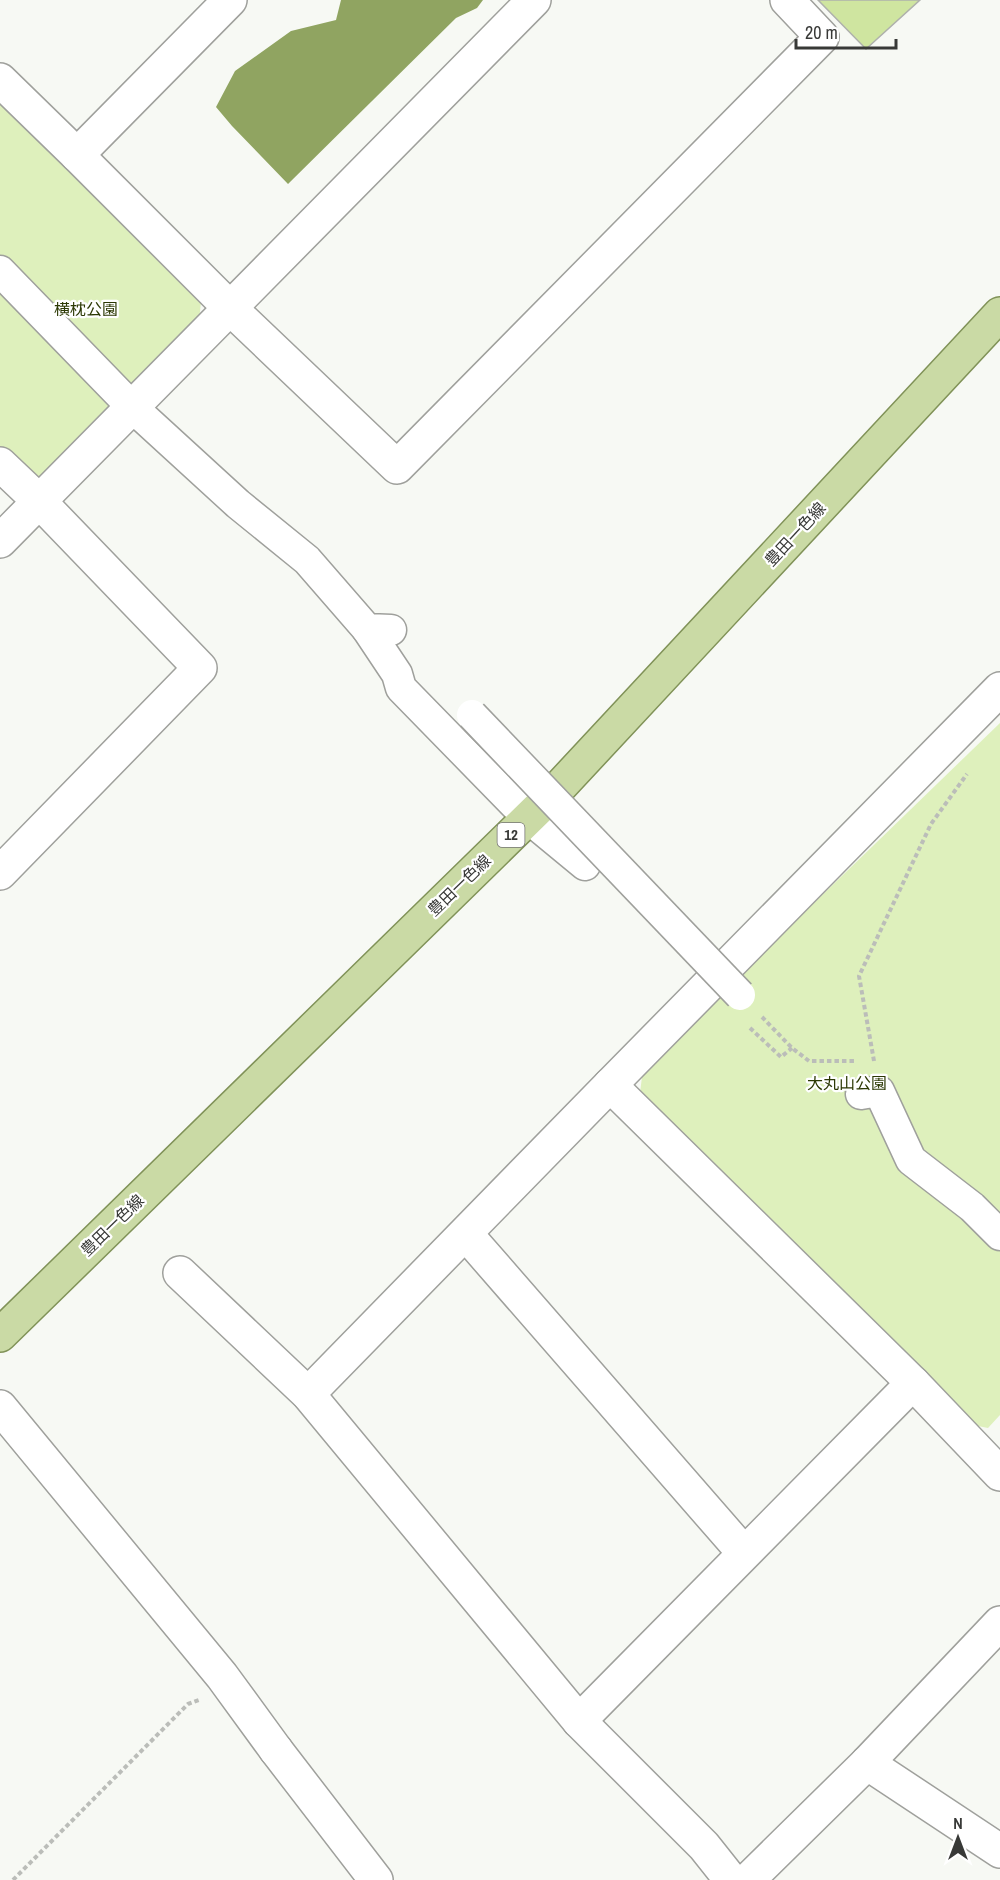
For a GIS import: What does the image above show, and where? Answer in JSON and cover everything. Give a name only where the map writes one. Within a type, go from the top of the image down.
[{"type":"main road","name":"豊田一色線","points":[[0,1335],[554,794],[1000,314]]},
{"type":"street","points":[[77,155],[230,0]]},
{"type":"street","points":[[0,541],[534,0]]},
{"type":"street","points":[[0,80],[230,308],[397,467],[822,37],[787,0]]},
{"type":"street","points":[[0,271],[132,407],[238,504],[307,560],[379,630],[401,688],[528,818],[585,865]]},
{"type":"street","points":[[0,464],[39,501],[200,668],[0,873]]},
{"type":"street","points":[[309,1394],[1000,689]]},
{"type":"street","points":[[472,715],[740,995]]},
{"type":"street","points":[[610,1085],[913,1383],[994,1455]]},
{"type":"street","points":[[870,1093],[911,1160],[972,1207],[1000,1235]]},
{"type":"street","points":[[466,1234],[744,1553]]},
{"type":"street","points":[[180,1273],[309,1394],[579,1721],[704,1846],[731,1880]]},
{"type":"street","points":[[579,1721],[913,1383]]},
{"type":"street","points":[[0,1407],[230,1688],[376,1880]]},
{"type":"street","points":[[748,1880],[867,1763],[1000,1623]]},
{"type":"street","points":[[867,1763],[1000,1851]]},
{"type":"path","points":[[870,1093],[859,976],[932,824],[973,766]]},
{"type":"path","points":[[740,995],[792,1048],[808,1061],[860,1061],[870,1093]]},
{"type":"path","points":[[750,1028],[781,1057],[792,1048]]},
{"type":"path","points":[[13,1880],[188,1704],[230,1688]]},
{"type":"green space","name":"横枕公園","points":[[0,102],[201,302],[199,321],[46,476],[29,476],[0,446]]},
{"type":"green space","name":"大丸山公園","points":[[1000,723],[1000,1415],[988,1428],[978,1426],[640,1093],[642,1077],[725,989]]},
{"type":"shaded area","points":[[341,0],[483,0],[477,8],[456,18],[288,184],[216,107],[235,71],[291,31],[336,20]]},
{"type":"building","points":[[818,0],[920,0],[866,49]]}]
